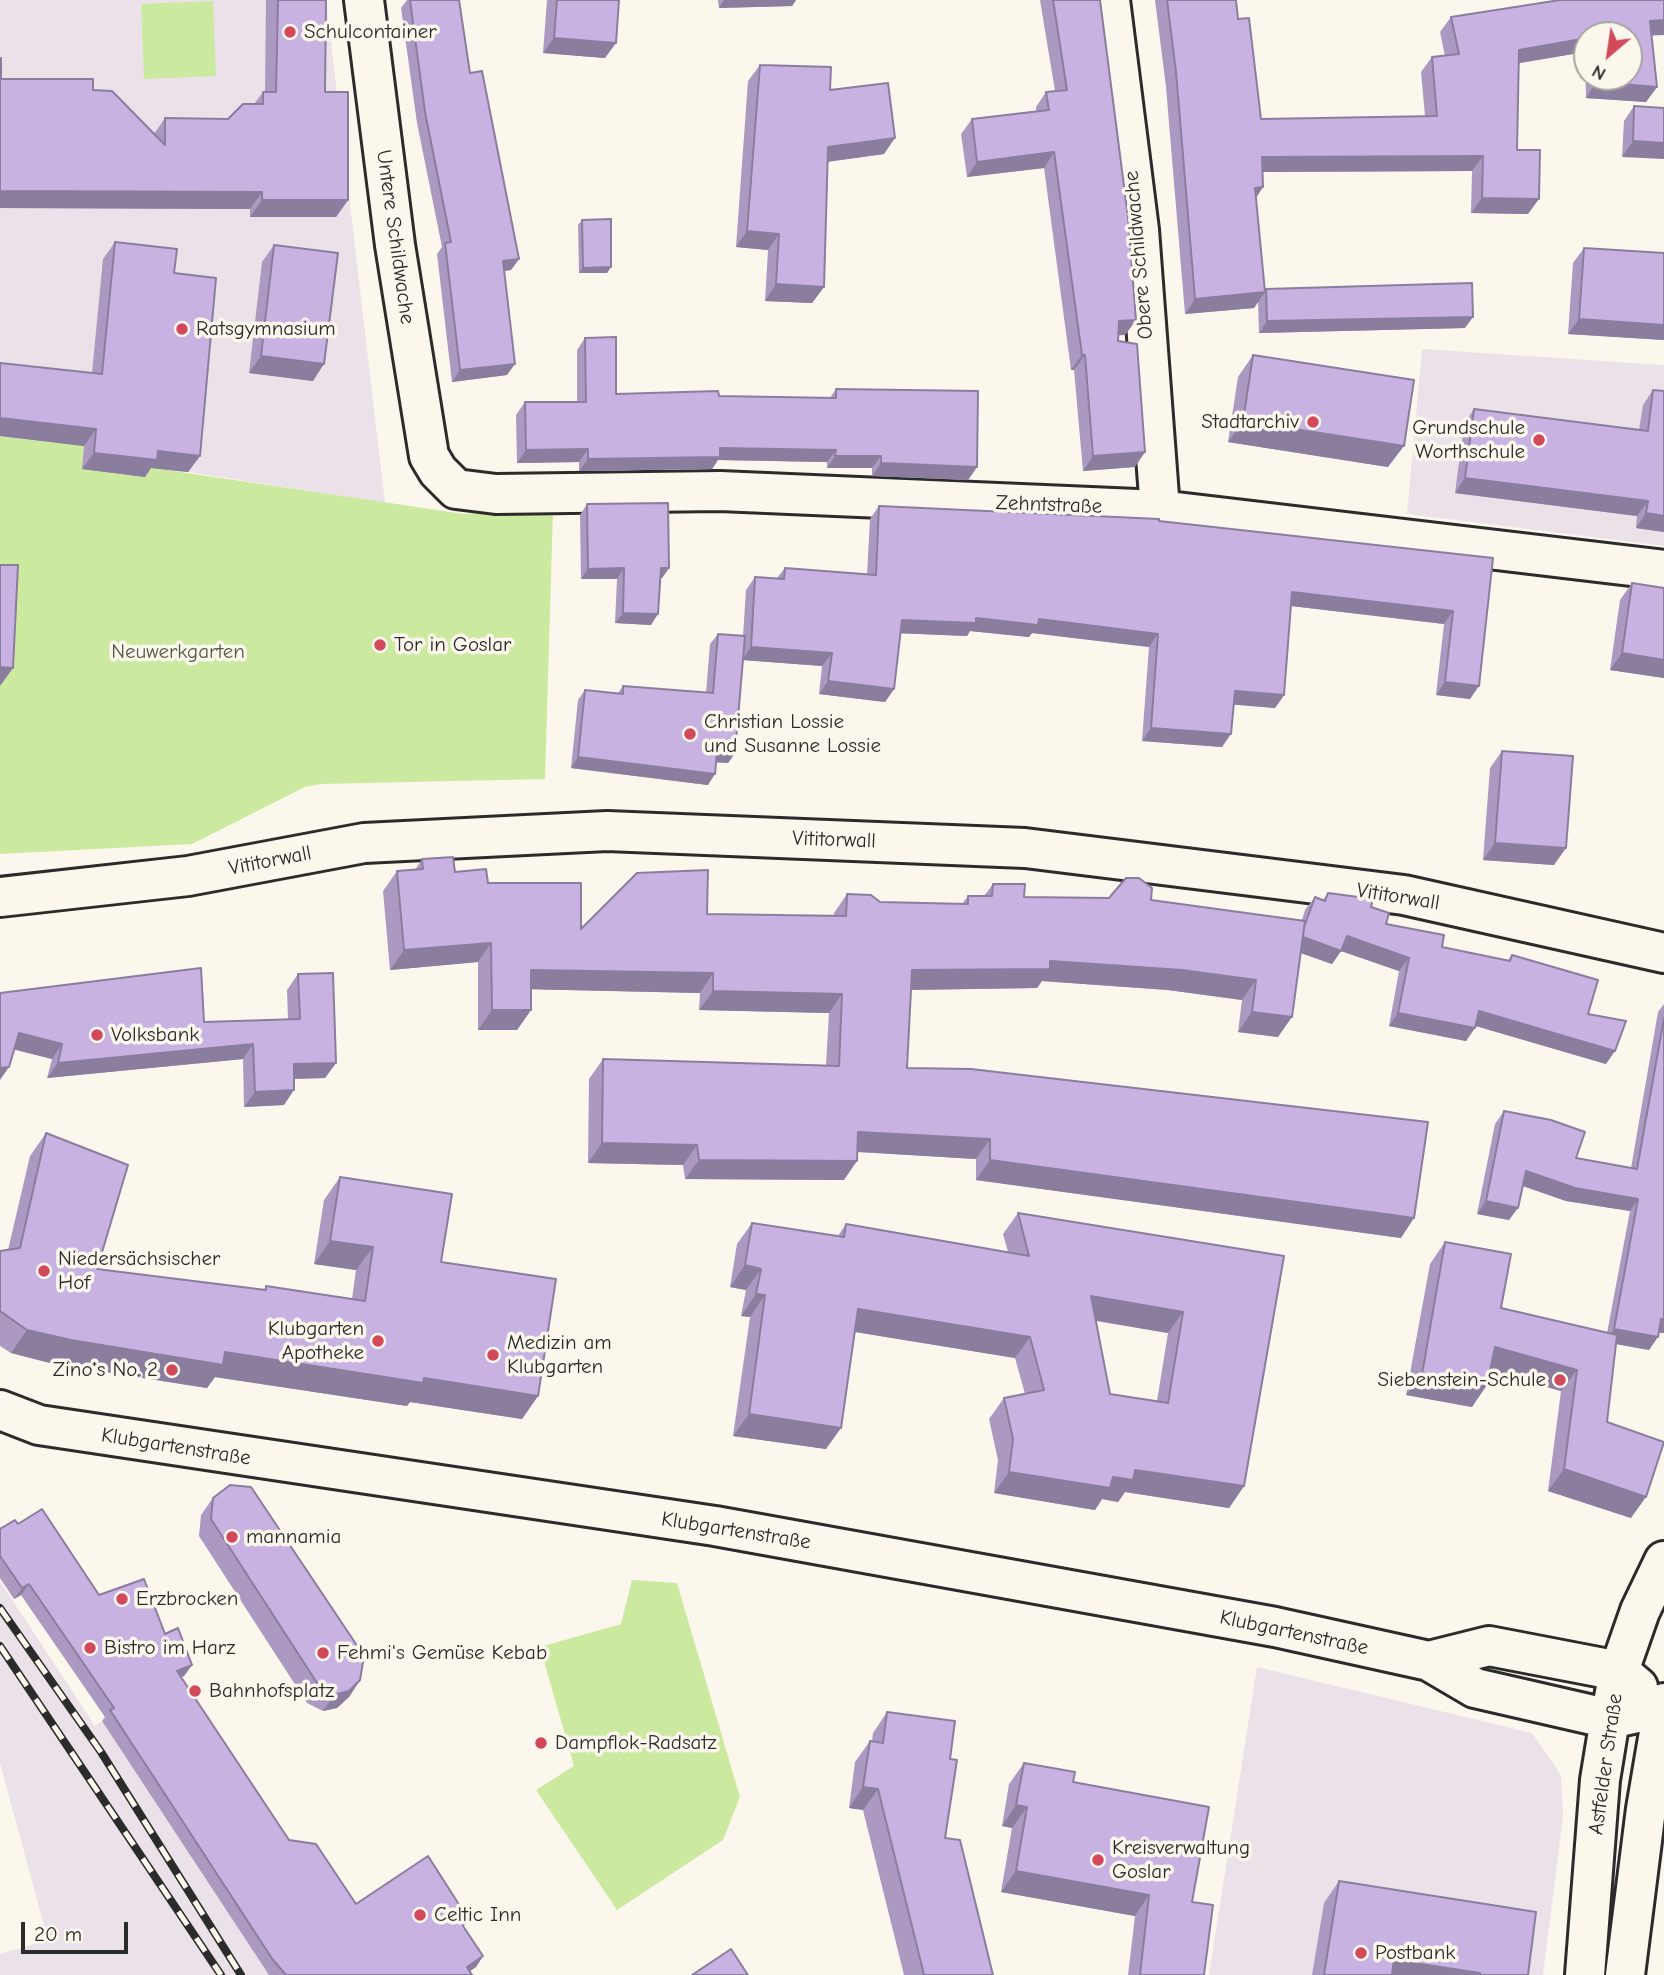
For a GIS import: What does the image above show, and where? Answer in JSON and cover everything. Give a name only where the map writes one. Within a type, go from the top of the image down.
[{"type":"street","name":"Untere Schildwache","points":[[364,0],[395,245],[429,456],[438,471]]},
{"type":"street","name":"Obere Schildwache","points":[[1110,0],[1139,230],[1160,510]]},
{"type":"street","name":"Zehntstraße","points":[[438,471],[456,489],[496,494],[720,491],[1160,510],[1664,570]]},
{"type":"street","name":"Vititorwall","points":[[0,897],[188,876],[364,843],[607,831],[1025,848],[1404,895],[1664,953]]},
{"type":"street","name":"Klubgartenstraße","points":[[0,1410],[39,1425],[715,1526],[1275,1627],[1429,1661],[1475,1688],[1610,1719]]},
{"type":"street","name":"Astfelder Straße","points":[[1585,1975],[1600,1780],[1619,1671],[1648,1591],[1664,1561]]},
{"type":"street","name":"Klubgartenstraße","points":[[1429,1661],[1489,1646],[1619,1671]]},
{"type":"street","points":[[1619,1671],[1664,1706]]},
{"type":"street","points":[[1610,1719],[1664,1706]]},
{"type":"street","points":[[1625,1975],[1646,1809],[1664,1706]]},
{"type":"shaded area","name":"Ratsgymnasium","points":[[0,0],[326,0],[385,503],[188,472],[82,469],[85,437],[58,443],[0,436]]},
{"type":"shaded area","name":"Grundschule Worthschule","points":[[1422,349],[1664,365],[1664,546],[1407,514]]},
{"type":"shaded area","points":[[0,1581],[95,1726],[102,1721],[368,1975],[0,1975],[0,1954],[48,1940],[0,1763]]},
{"type":"shaded area","points":[[1257,1667],[1532,1733],[1561,1775],[1563,1816],[1543,1975],[1209,1975]]},
{"type":"green space","points":[[213,1],[216,76],[144,79],[141,4]]},
{"type":"green space","name":"Neuwerkgarten","points":[[0,436],[58,443],[85,436],[82,469],[146,467],[464,514],[553,510],[545,779],[321,784],[305,787],[192,844],[0,854]]},
{"type":"green space","points":[[632,1580],[677,1583],[740,1797],[723,1840],[617,1910],[536,1790],[574,1766],[540,1647],[621,1624]]},
{"type":"building","points":[[278,0],[326,0],[325,92],[348,92],[348,200],[262,200],[262,192],[0,191],[0,58],[1,79],[93,79],[93,90],[112,91],[165,145],[165,118],[228,119],[243,104],[263,104],[263,92],[276,92]]},
{"type":"building","points":[[410,0],[459,0],[470,73],[482,71],[519,259],[503,261],[515,364],[460,370],[445,243],[451,242],[425,112]]},
{"type":"building","points":[[557,0],[619,0],[616,43],[554,38]]},
{"type":"building","points":[[1053,0],[1100,0],[1128,217],[1136,320],[1119,321],[1118,341],[1137,344],[1145,452],[1093,456],[1085,355],[1082,355],[1054,152],[977,162],[972,119],[1049,110],[1046,92],[1067,90]]},
{"type":"building","points":[[1167,0],[1236,0],[1238,19],[1249,18],[1261,119],[1437,116],[1432,57],[1459,54],[1451,17],[1560,0],[1664,0],[1664,20],[1650,21],[1657,87],[1643,86],[1643,21],[1573,21],[1573,40],[1519,50],[1517,150],[1540,150],[1539,199],[1482,198],[1483,156],[1262,157],[1263,187],[1255,188],[1265,292],[1195,299],[1176,72]]},
{"type":"building","points":[[760,65],[831,67],[830,90],[888,83],[895,138],[828,147],[824,287],[776,284],[779,234],[747,231]]},
{"type":"building","points":[[1634,106],[1664,108],[1664,143],[1633,141]]},
{"type":"building","points":[[611,219],[611,267],[583,268],[582,220]]},
{"type":"building","points":[[115,242],[177,249],[174,273],[216,278],[200,456],[158,451],[157,460],[94,453],[96,429],[0,418],[0,363],[102,374]]},
{"type":"building","points":[[274,245],[338,253],[324,364],[261,356]]},
{"type":"building","points":[[1584,248],[1664,253],[1664,325],[1579,319]]},
{"type":"building","points":[[1472,283],[1473,317],[1267,321],[1266,289]]},
{"type":"building","points":[[616,337],[616,394],[718,391],[719,396],[836,398],[836,389],[978,391],[977,467],[881,463],[881,456],[835,456],[836,450],[720,448],[720,457],[588,459],[588,449],[526,450],[525,402],[586,402],[585,338]]},
{"type":"building","points":[[1253,355],[1414,380],[1404,446],[1243,421]]},
{"type":"building","name":"Grundschule Worthschule","points":[[1653,390],[1664,391],[1664,516],[1646,513],[1648,501],[1465,478],[1474,409],[1648,431]]},
{"type":"building","points":[[668,503],[669,568],[661,568],[658,614],[623,613],[624,568],[588,569],[587,504]]},
{"type":"building","points":[[879,506],[1159,519],[1493,558],[1479,686],[1445,682],[1453,611],[1292,592],[1284,695],[1235,691],[1231,734],[1151,728],[1158,634],[1039,619],[1038,625],[976,618],[976,623],[902,620],[894,689],[828,681],[832,653],[751,647],[755,577],[784,579],[785,568],[876,575]]},
{"type":"building","points":[[0,565],[18,565],[13,668],[0,667]]},
{"type":"building","points":[[1632,583],[1664,588],[1664,660],[1622,653]]},
{"type":"building","points":[[718,634],[745,636],[735,753],[717,752],[715,774],[578,757],[585,690],[623,694],[623,686],[713,693]]},
{"type":"building","points":[[1502,751],[1573,756],[1566,848],[1495,843]]},
{"type":"building","points":[[453,857],[455,872],[486,869],[488,883],[581,883],[581,929],[637,873],[708,870],[707,914],[846,916],[847,894],[871,895],[880,902],[968,904],[968,896],[992,896],[993,884],[1025,884],[1024,897],[1109,898],[1126,878],[1139,878],[1152,888],[1151,900],[1305,921],[1292,1017],[1252,1012],[1256,980],[1182,970],[1050,961],[1050,969],[912,970],[907,1068],[971,1069],[1428,1122],[1414,1218],[990,1160],[990,1139],[858,1132],[857,1161],[699,1160],[697,1145],[602,1143],[603,1059],[839,1066],[842,994],[713,991],[713,973],[531,970],[531,1010],[492,1010],[491,943],[404,950],[397,871],[423,869],[422,859]]},
{"type":"building","points":[[1328,893],[1373,900],[1371,907],[1389,913],[1386,924],[1444,935],[1442,947],[1510,961],[1512,955],[1598,980],[1588,1014],[1626,1021],[1615,1051],[1479,1011],[1475,1028],[1398,1013],[1409,958],[1347,936],[1341,951],[1303,937],[1315,897],[1325,901]]},
{"type":"building","points":[[201,968],[204,1022],[300,1019],[298,974],[333,973],[336,1063],[294,1064],[294,1090],[255,1092],[253,1044],[58,1063],[62,1044],[19,1033],[9,1067],[0,1068],[0,993]]},
{"type":"building","points":[[1664,1018],[1664,1319],[1661,1319],[1658,1337],[1614,1329],[1638,1199],[1575,1188],[1526,1171],[1518,1208],[1486,1201],[1504,1111],[1551,1120],[1585,1132],[1576,1158],[1637,1169]]},
{"type":"building","points":[[46,1133],[128,1165],[97,1269],[266,1290],[266,1286],[365,1301],[373,1247],[330,1241],[340,1177],[452,1194],[441,1262],[556,1279],[538,1396],[424,1378],[423,1383],[225,1352],[223,1365],[71,1340],[27,1330],[0,1311],[0,1251],[20,1248]]},
{"type":"building","points":[[1018,1213],[1284,1256],[1244,1486],[1135,1470],[1133,1480],[1113,1477],[1110,1488],[1009,1472],[1013,1439],[1004,1398],[1044,1390],[1030,1337],[858,1309],[841,1428],[749,1414],[765,1295],[756,1294],[761,1269],[745,1265],[752,1223],[844,1237],[846,1224],[1029,1256]],"holes":[[[1091,1296],[1183,1312],[1168,1403],[1110,1394]]]},
{"type":"building","name":"Siebenstein-Schule","points":[[1445,1242],[1511,1254],[1501,1308],[1617,1335],[1607,1422],[1664,1442],[1646,1497],[1564,1469],[1577,1370],[1495,1347],[1487,1385],[1422,1374]]},
{"type":"building","points":[[230,1485],[251,1487],[364,1656],[360,1680],[349,1691],[334,1695],[319,1686],[211,1519],[213,1498]]},
{"type":"building","points":[[42,1509],[99,1595],[144,1579],[165,1634],[178,1628],[192,1665],[177,1671],[289,1840],[316,1844],[356,1904],[428,1856],[467,1917],[463,1926],[483,1956],[467,1967],[472,1975],[286,1975],[273,1960],[110,1710],[114,1708],[29,1584],[22,1588],[0,1556],[0,1529],[15,1520],[18,1524]]},
{"type":"building","points":[[887,1712],[955,1721],[950,1759],[957,1760],[945,1838],[960,1840],[993,1975],[924,1975],[878,1789],[863,1787],[870,1741],[883,1743]]},
{"type":"building","points":[[1024,1763],[1075,1772],[1073,1782],[1209,1807],[1192,1902],[1213,1905],[1204,1975],[1140,1975],[1149,1895],[1016,1871],[1027,1807],[1016,1805]]},
{"type":"building","points":[[1339,1881],[1536,1912],[1528,1975],[1480,1975],[1394,1960],[1392,1975],[1324,1975]]},
{"type":"building","points":[[731,1949],[748,1975],[692,1975]]},
{"type":"railway","points":[[0,1608],[101,1752],[241,1975]]},
{"type":"railway","points":[[0,1646],[221,1975]]},
{"type":"place","name":"Schulcontainer","points":[[290,32]]},
{"type":"place","name":"Ratsgymnasium","points":[[182,329]]},
{"type":"place","name":"Stadtarchiv","points":[[1313,422]]},
{"type":"place","name":"Grundschule Worthschule","points":[[1539,440]]},
{"type":"place","name":"Tor in Goslar","points":[[380,645]]},
{"type":"place","name":"Christian Lossie und Susanne Lossie","points":[[690,734]]},
{"type":"place","name":"Volksbank","points":[[97,1035]]},
{"type":"place","name":"Niedersächsischer Hof","points":[[44,1271]]},
{"type":"place","name":"Klubgarten Apotheke","points":[[378,1341]]},
{"type":"place","name":"Medizin am Klubgarten","points":[[493,1355]]},
{"type":"place","name":"Zino's No. 2","points":[[172,1370]]},
{"type":"place","name":"Siebenstein-Schule","points":[[1560,1380]]},
{"type":"place","name":"mannamia","points":[[232,1537]]},
{"type":"place","name":"Erzbrocken","points":[[122,1599]]},
{"type":"place","name":"Bistro im Harz","points":[[90,1648]]},
{"type":"place","name":"Fehmi's Gemüse Kebab","points":[[323,1653]]},
{"type":"place","name":"Bahnhofsplatz","points":[[195,1691]]},
{"type":"place","name":"Dampflok-Radsatz","points":[[541,1743]]},
{"type":"place","name":"Kreisverwaltung Goslar","points":[[1098,1860]]},
{"type":"place","name":"Celtic Inn","points":[[420,1915]]},
{"type":"place","name":"Postbank","points":[[1361,1953]]}]
